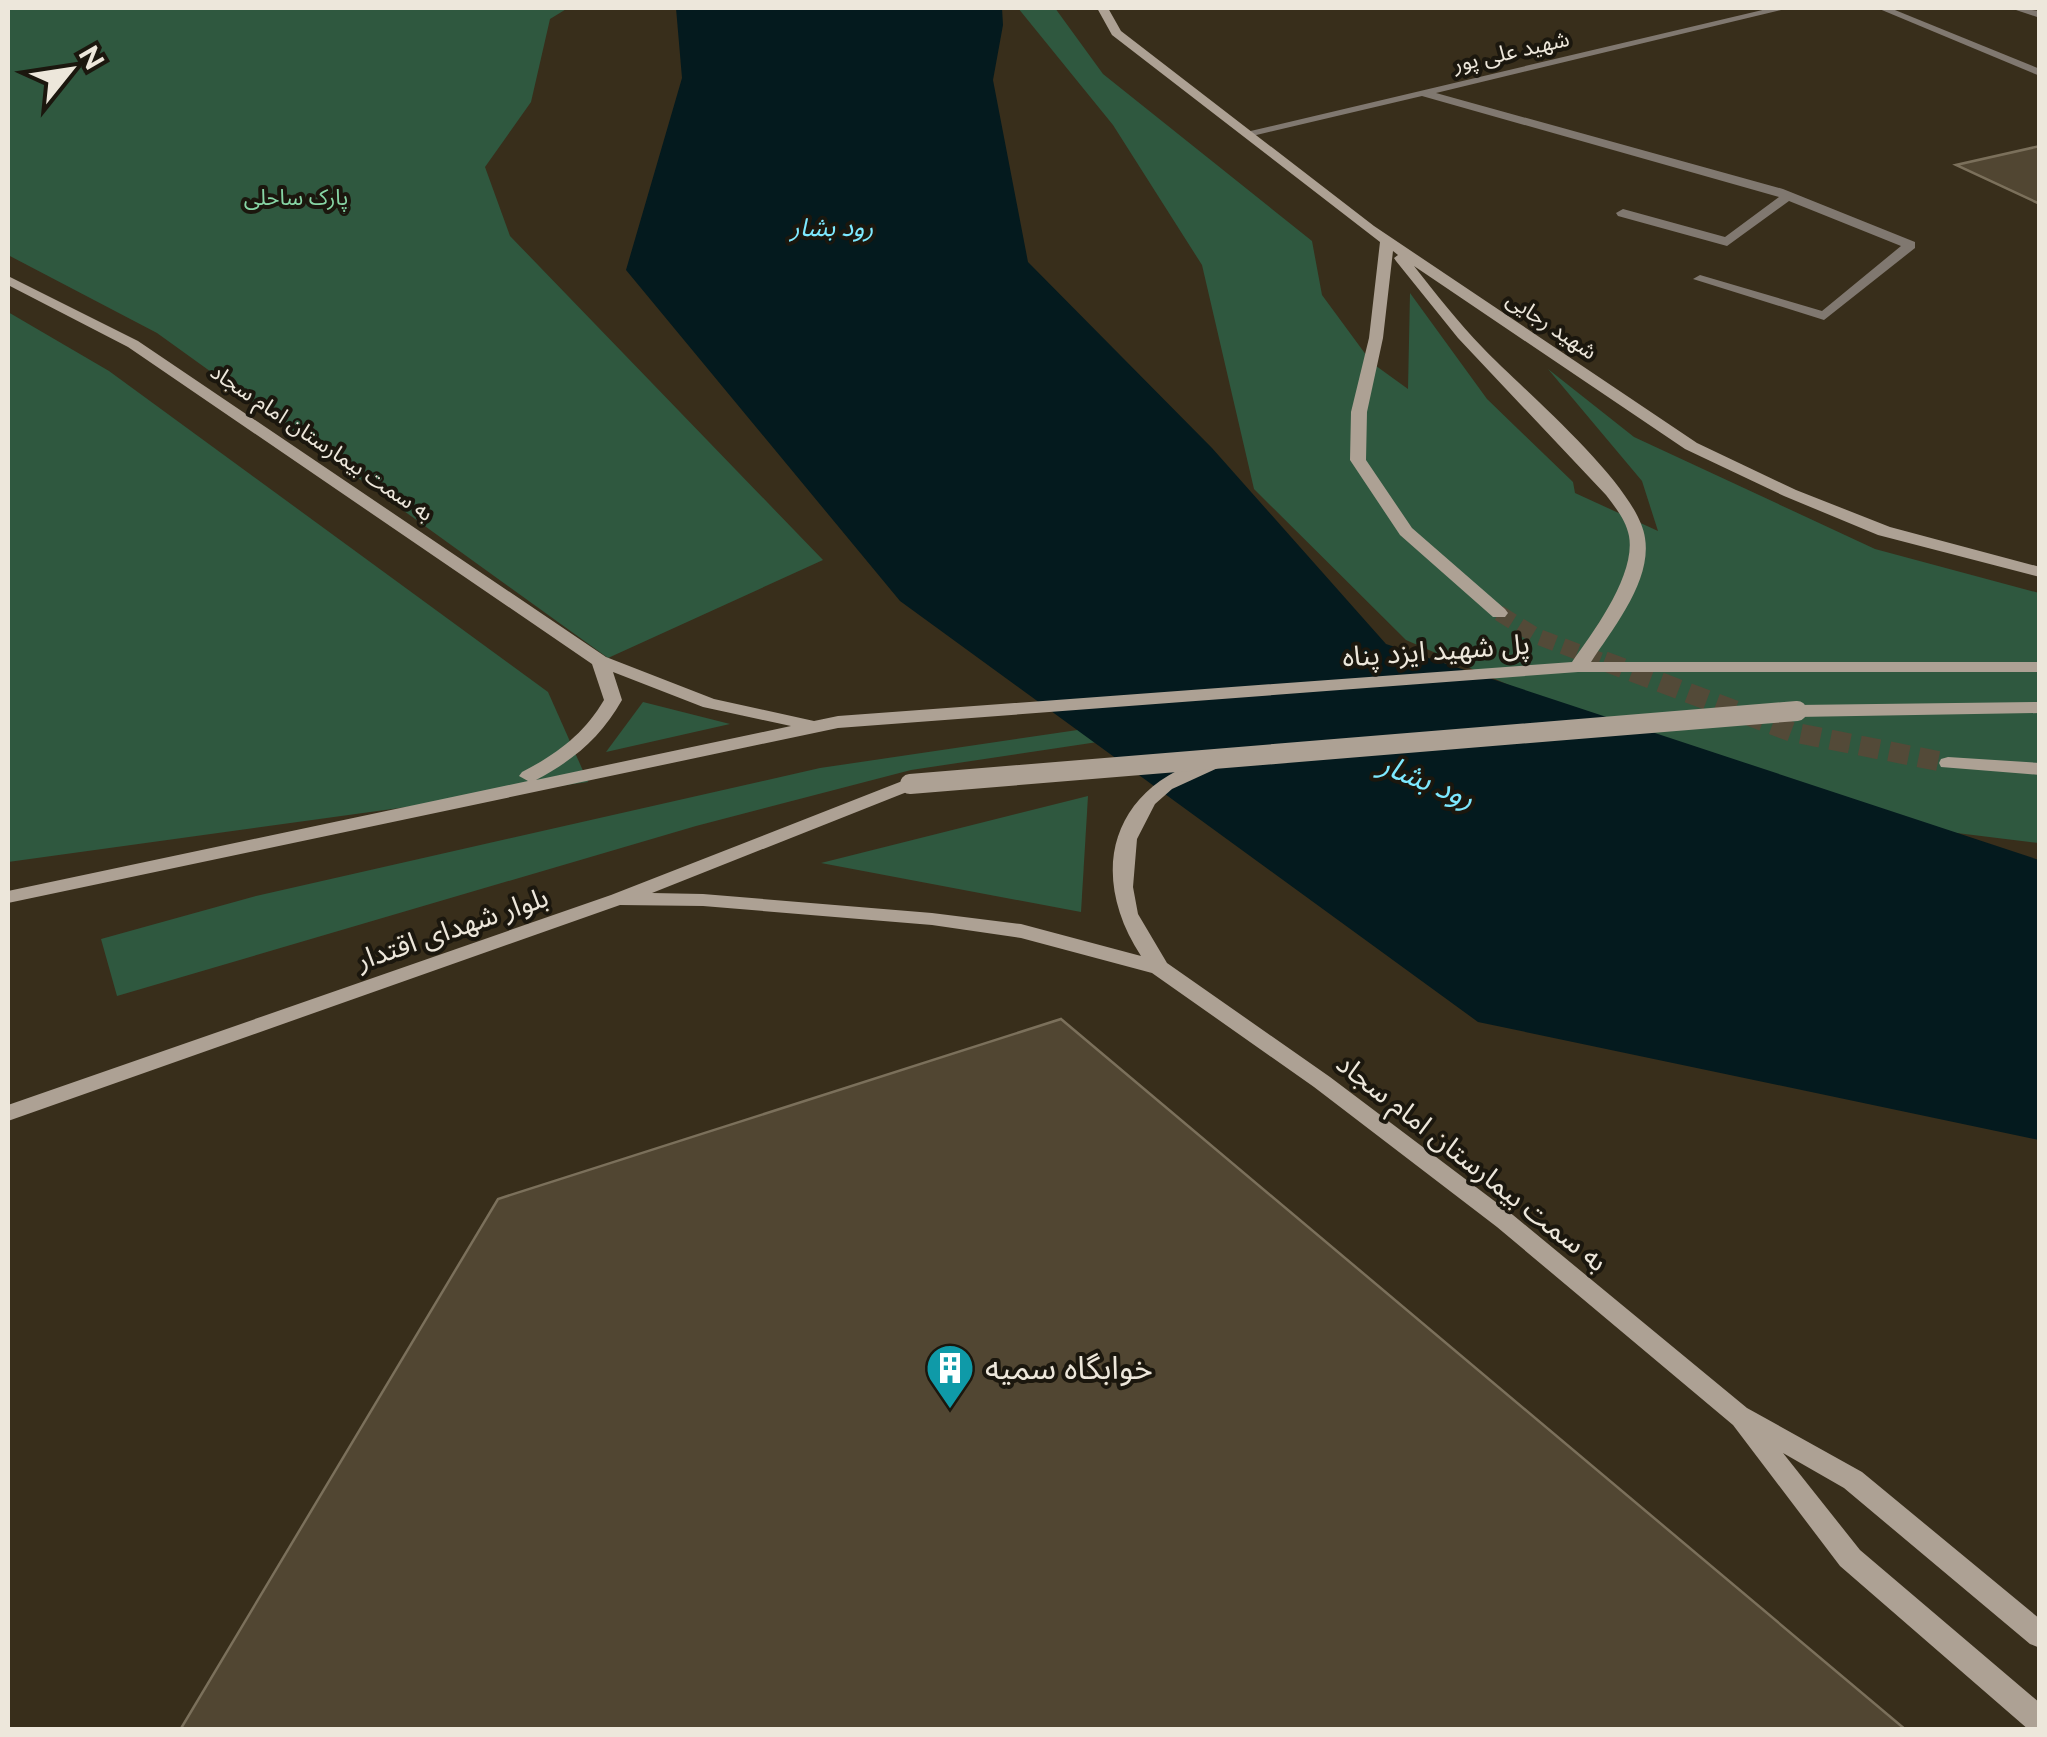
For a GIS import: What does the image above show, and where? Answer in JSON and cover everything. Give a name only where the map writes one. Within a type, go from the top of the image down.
[{"type":"street","name":"شهید رجایی","points":[[1103,8],[1116,33],[1387,240],[1692,446],[1790,493],[1884,531],[2036,569]]},
{"type":"street","name":"شهید علی پور","points":[[1248,133],[1783,8]]},
{"type":"street","points":[[1882,8],[2040,73]]},
{"type":"street","points":[[2020,8],[2040,15]]},
{"type":"street","points":[[1421,92],[1788,196],[1910,245],[1824,316],[1700,279]]},
{"type":"street","points":[[1622,214],[1727,242],[1788,196]]},
{"type":"street","points":[[1387,240],[1376,338],[1359,412],[1358,460],[1406,530],[1499,614]]},
{"type":"street","points":[[1387,240],[1464,336],[1574,448],[1622,506],[1637,534],[1636,556],[1618,606],[1578,667]]},
{"type":"street","name":"به سمت بیمارستان امام سجاد","points":[[8,280],[133,344],[600,661],[708,703],[828,724]]},
{"type":"street","points":[[502,790],[558,762],[598,729],[614,700],[600,661]]},
{"type":"street","name":"پل شهید ایزد پناه","points":[[828,724],[1578,667],[2040,667]]},
{"type":"street","points":[[1160,968],[1129,917],[1121,866],[1132,825],[1150,794],[1189,770],[1234,757],[1797,712],[2040,708]]},
{"type":"street","points":[[8,897],[828,724]]},
{"type":"street","name":"بلوار شهدای اقتدار","points":[[8,1113],[618,900],[910,784],[1234,757]]},
{"type":"street","points":[[1948,763],[2040,769]]},
{"type":"street","points":[[618,900],[703,900],[1020,930],[1160,968]]},
{"type":"street","name":"به سمت بیمارستان امام سجاد","points":[[1160,968],[1322,1082],[1505,1220],[1738,1415]]},
{"type":"street","points":[[1738,1415],[1853,1480],[2040,1636]]},
{"type":"street","points":[[1738,1415],[1850,1558],[2040,1721]]},
{"type":"green space","name":"پارک ساحلی","points":[[8,8],[568,8],[550,19],[531,102],[485,167],[510,236],[823,560],[608,658],[157,333],[8,255]]},
{"type":"green space","points":[[1018,8],[1055,8],[1103,74],[1312,241],[1322,295],[1372,363],[1408,389],[1410,293],[1487,399],[1573,482],[1575,493],[1658,531],[1642,481],[1548,369],[1634,437],[1875,549],[2039,593],[2039,843],[1151,734],[911,770],[696,826],[117,996],[101,939],[256,896],[820,768],[1139,721],[1534,696],[1406,640],[1254,489],[1202,265],[1113,125]]},
{"type":"green space","points":[[8,312],[109,371],[548,692],[588,782],[8,862]]},
{"type":"green space","points":[[643,702],[730,724],[606,752]]},
{"type":"green space","points":[[1088,796],[1081,912],[821,863]]},
{"type":"water","name":"رود بشار","points":[[676,8],[1002,8],[1003,25],[993,80],[1028,262],[1212,448],[1386,644],[2039,860],[2039,1140],[1478,1022],[900,601],[626,270],[682,78]]},
{"type":"building","points":[[2040,146],[2040,204],[1956,165]]},
{"type":"building","name":"خوابگاه سمیه","points":[[1061,1019],[1906,1730],[180,1730],[498,1199]]},
{"type":"tunnel","points":[[1499,613],[1536,636],[1610,664]]},
{"type":"tunnel","points":[[1604,661],[1792,732],[1948,763]]},
{"type":"place","name":"خوابگاه سمیه","points":[[950,1410]]}]
